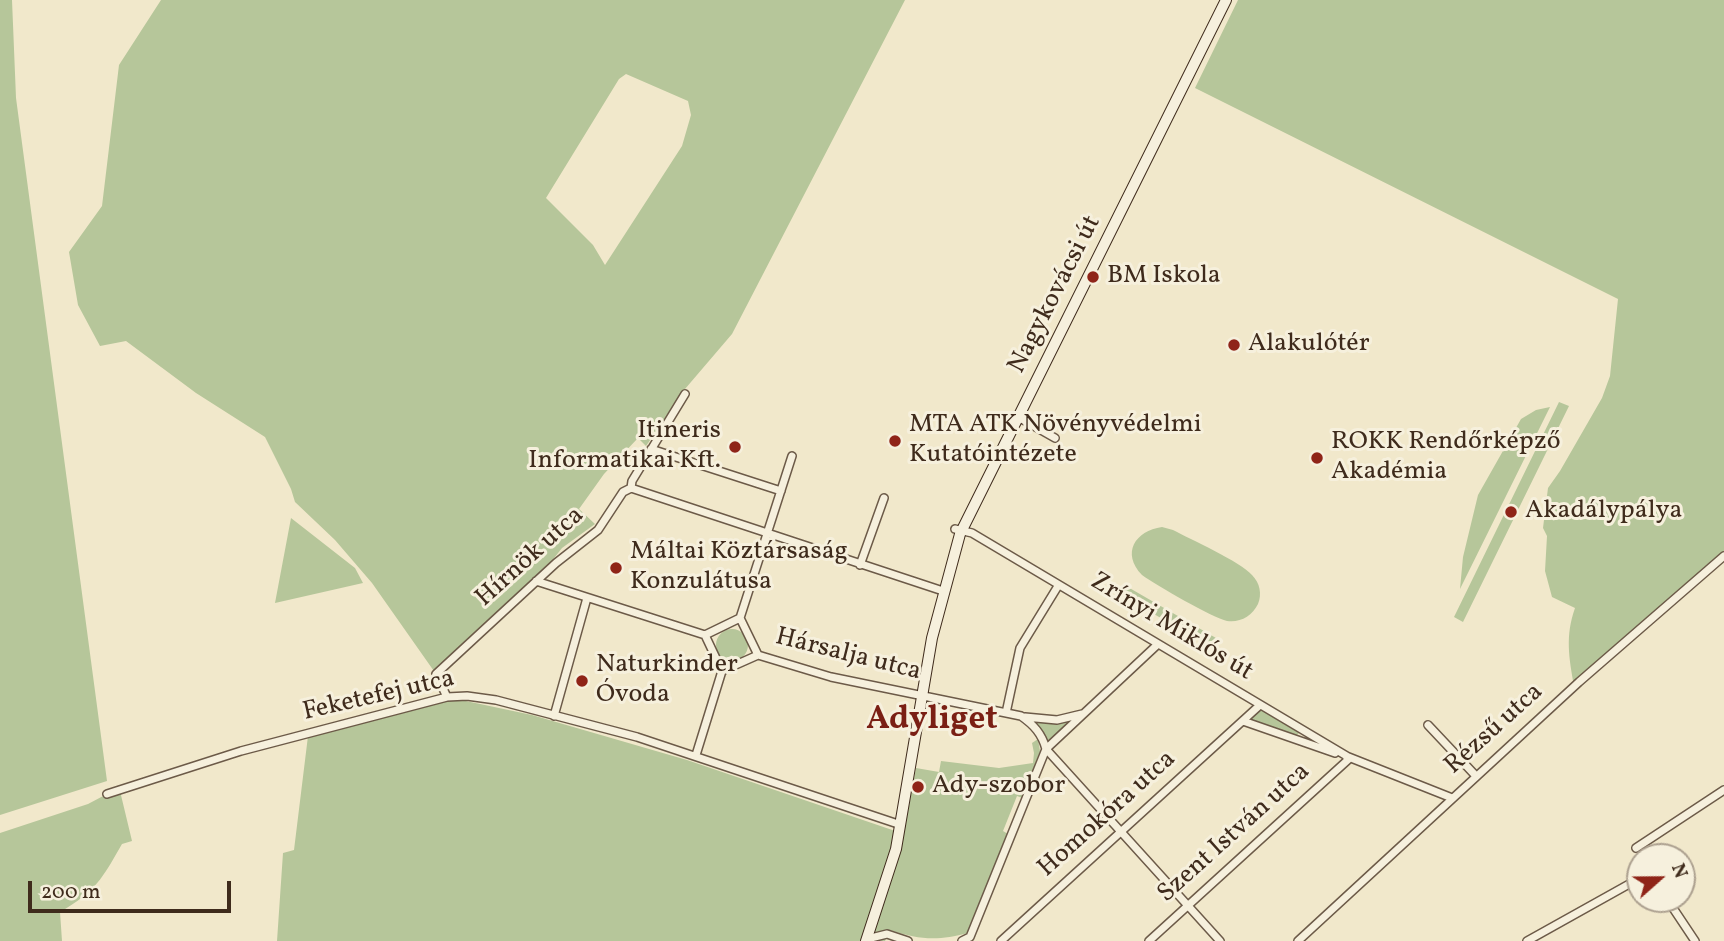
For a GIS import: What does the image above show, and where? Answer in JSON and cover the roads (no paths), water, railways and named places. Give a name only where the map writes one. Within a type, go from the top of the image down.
[{"type":"street","name":"Nagykovácsi út","points":[[866,940],[894,857],[943,591],[963,531],[1226,0]]},
{"type":"street","name":"Hírnök utca","points":[[447,697],[436,674],[536,581],[598,530],[623,492],[631,488],[632,481],[685,394]]},
{"type":"street","points":[[1018,417],[1055,438]]},
{"type":"street","points":[[651,449],[781,491]]},
{"type":"street","points":[[723,671],[758,655],[740,618],[792,456]]},
{"type":"street","points":[[631,488],[943,591]]},
{"type":"street","points":[[860,565],[884,498]]},
{"type":"street","name":"Zrínyi Miklós út","points":[[963,531],[1350,758]]},
{"type":"street","name":"Rézsű utca","points":[[1298,941],[1579,682],[1724,556]]},
{"type":"street","points":[[536,581],[705,635],[740,618]]},
{"type":"street","points":[[1006,713],[1020,648],[1058,586]]},
{"type":"street","points":[[554,716],[587,598]]},
{"type":"street","points":[[696,755],[723,671],[705,635]]},
{"type":"street","points":[[962,941],[972,939],[1046,750],[1157,645]]},
{"type":"street","name":"Hársalja utca","points":[[758,655],[831,677],[1021,716],[1057,720],[1085,712]]},
{"type":"street","name":"Feketefej utca","points":[[107,794],[241,751],[447,697],[486,698],[696,755],[901,825]]},
{"type":"street","name":"Homokóra utca","points":[[1001,941],[1260,705]]},
{"type":"street","points":[[1021,716],[1039,732],[1046,750],[1220,941]]},
{"type":"street","name":"Zrínyi Miklós út","points":[[1243,720],[1452,798]]},
{"type":"street","points":[[1428,725],[1476,776]]},
{"type":"street","name":"Szent István utca","points":[[1149,941],[1350,758]]},
{"type":"street","points":[[1644,843],[1724,790]]},
{"type":"street","points":[[1527,941],[1626,886]]},
{"type":"street","points":[[1676,913],[1695,941]]},
{"type":"street","points":[[866,940],[887,934],[908,941]]},
{"type":"place","name":"BM Iskola","points":[[1093,277]]},
{"type":"place","name":"Alakulótér","points":[[1234,345]]},
{"type":"place","name":"MTA ATK Növényvédelmi Kutatóintézete","points":[[895,441]]},
{"type":"place","name":"Itineris Informatikai Kft.","points":[[735,447]]},
{"type":"place","name":"ROKK Rendőrképző Akadémia","points":[[1317,458]]},
{"type":"place","name":"Akadálypálya","points":[[1511,512]]},
{"type":"place","name":"Máltai Köztársaság Konzulátusa","points":[[616,568]]},
{"type":"place","name":"Naturkinder Óvoda","points":[[582,681]]},
{"type":"place","name":"Ady-szobor","points":[[918,787]]},
{"type":"district","name":"Adyliget","points":[[932,722]]}]
